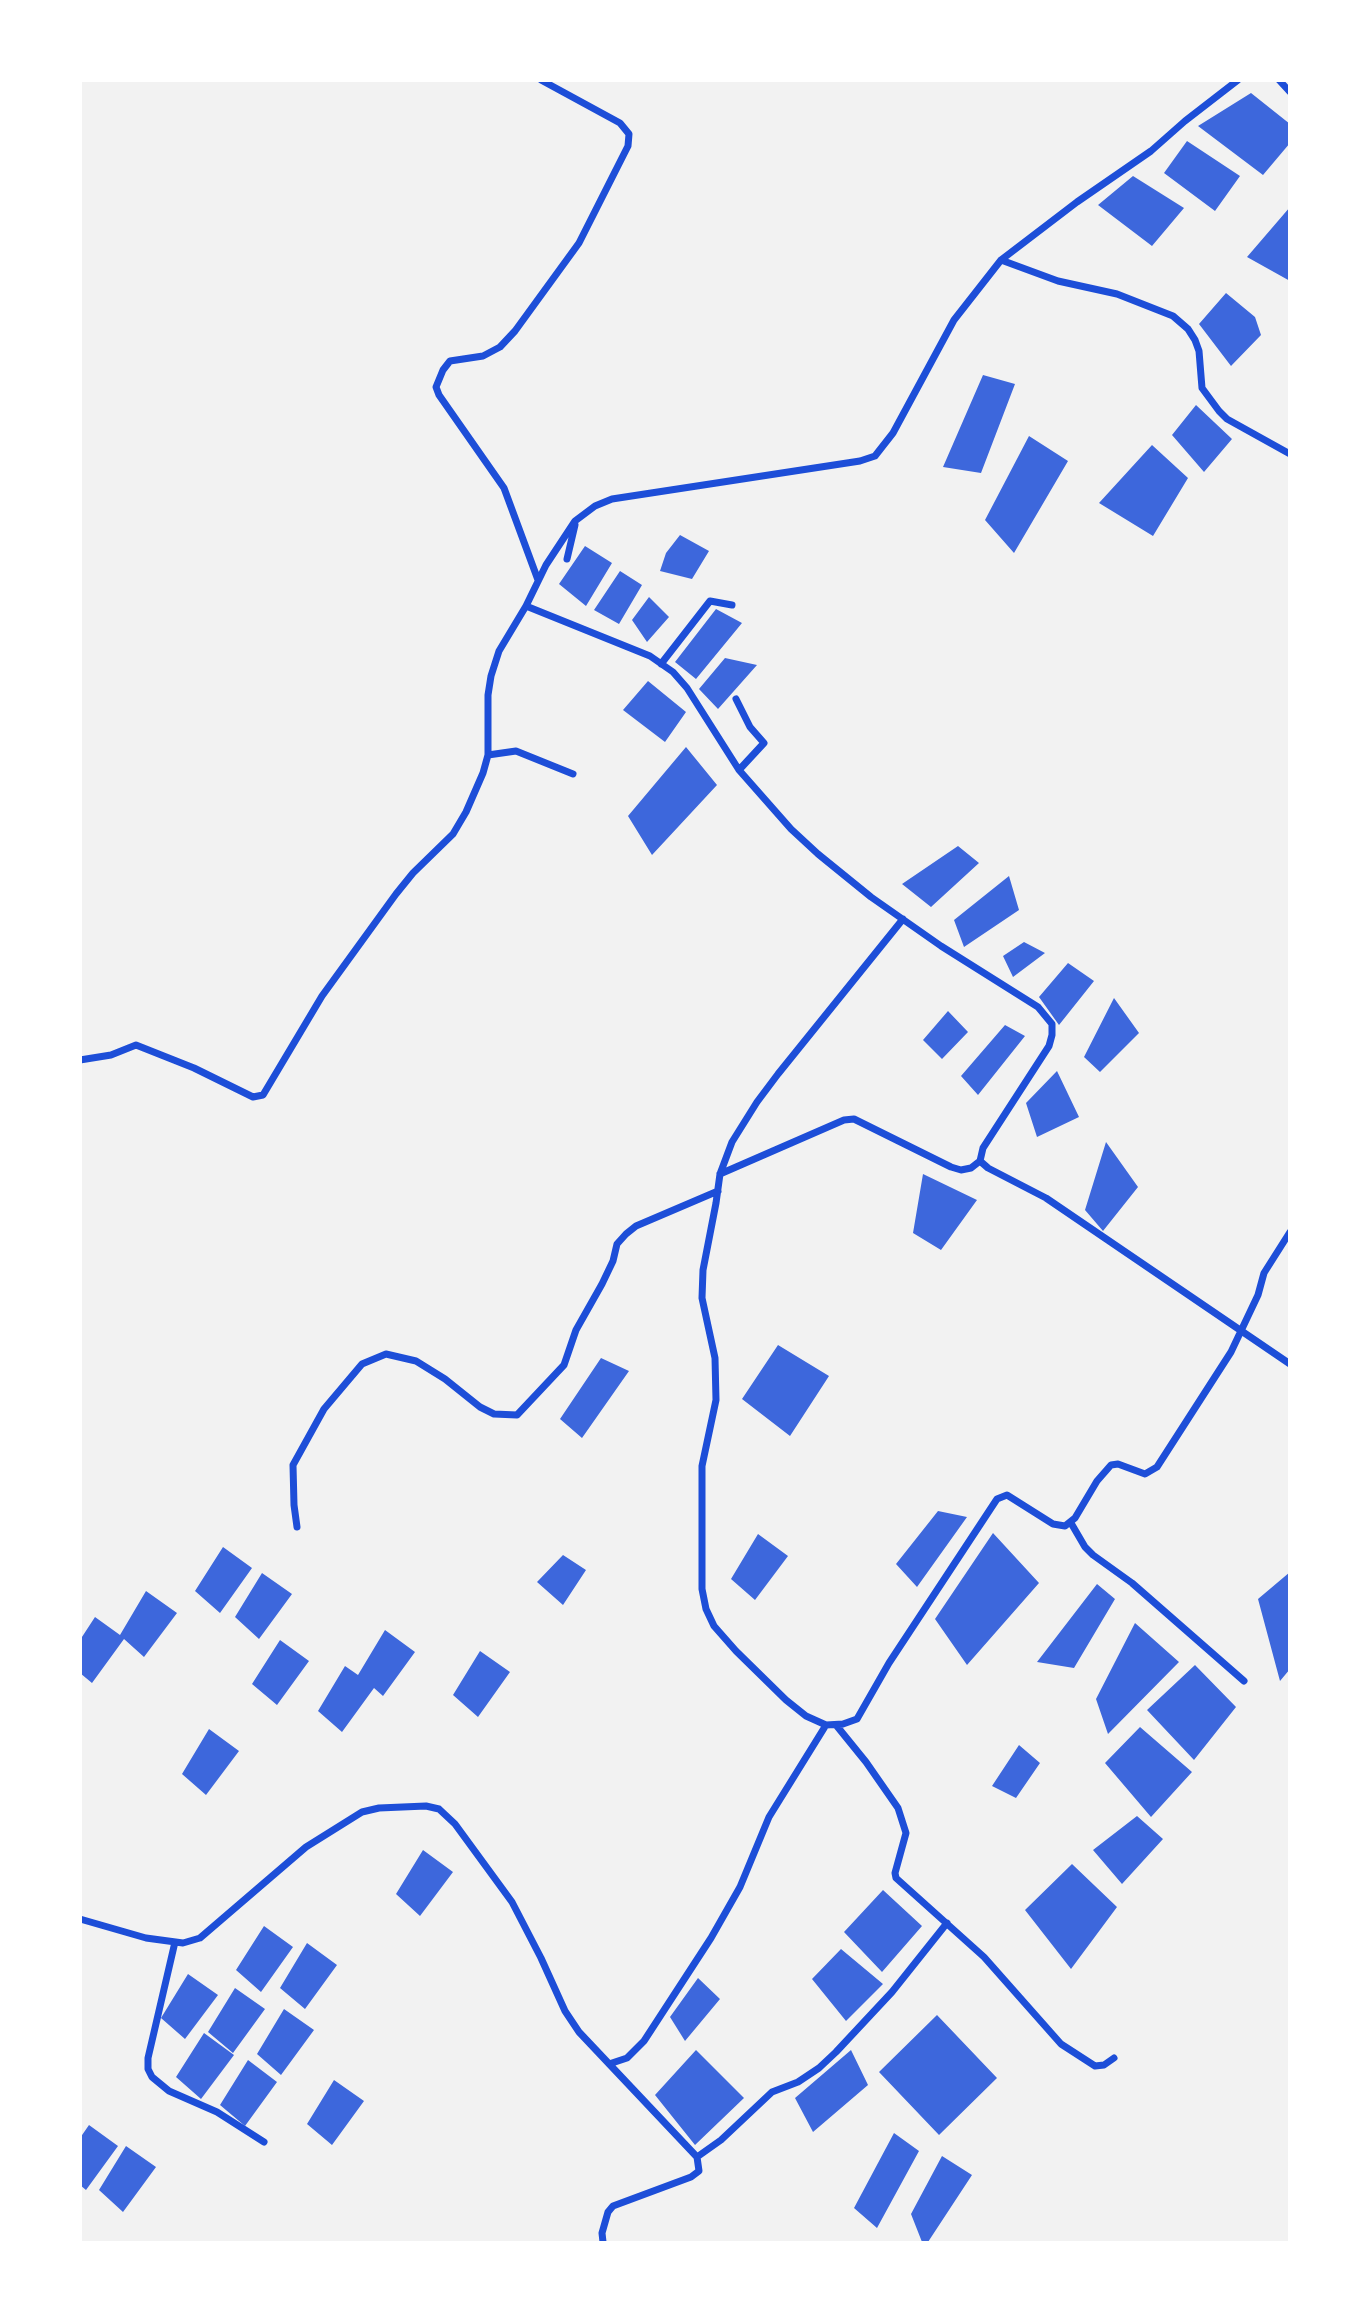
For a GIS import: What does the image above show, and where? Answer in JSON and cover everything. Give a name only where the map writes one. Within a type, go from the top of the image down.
[{"type":"street","points":[[538,580],[503,488],[436,387],[450,361],[483,356],[500,347],[515,331],[579,243],[628,146],[629,134],[620,123],[541,80]]},
{"type":"street","points":[[80,1060],[111,1055],[136,1045],[194,1068],[253,1097],[263,1095],[322,996],[413,873],[453,834],[475,794],[488,755],[491,676],[499,651],[538,580],[575,521],[594,506],[612,499],[860,461],[875,456],[893,433],[954,320],[1002,260],[1077,202],[1151,151],[1238,80]]},
{"type":"street","points":[[1279,80],[1290,92]]},
{"type":"street","points":[[1002,260],[1058,281],[1117,294],[1173,316],[1195,340],[1199,351],[1202,388],[1219,411],[1227,419],[1290,454]]},
{"type":"street","points":[[567,559],[575,521]]},
{"type":"street","points":[[661,664],[710,601],[732,605]]},
{"type":"street","points":[[526,606],[650,656],[673,672],[687,688],[739,771],[818,855],[872,897],[978,971],[1038,1007],[1052,1024],[1049,1046],[983,1148],[980,1161],[971,1168],[961,1170],[951,1167],[853,1119],[844,1120],[720,1174]]},
{"type":"street","points":[[736,699],[750,727],[764,743],[739,771]]},
{"type":"street","points":[[488,755],[516,751],[573,775]]},
{"type":"street","points":[[903,919],[757,1102],[732,1142],[720,1174],[703,1270],[702,1298],[715,1358],[716,1400],[702,1466],[704,1599],[714,1626],[736,1651],[806,1716],[836,1725],[851,1723],[857,1719],[890,1663],[997,1499],[1007,1495],[1060,1526],[1071,1523],[1097,1481],[1111,1465],[1118,1464],[1145,1474],[1157,1466],[1219,1373],[1258,1295],[1264,1273],[1290,1232]]},
{"type":"street","points":[[980,1161],[988,1168],[1046,1198],[1290,1364]]},
{"type":"street","points":[[297,1527],[293,1465],[324,1409],[362,1364],[386,1354],[416,1362],[480,1407],[494,1414],[517,1415],[564,1365],[576,1330],[613,1261],[617,1244],[636,1226],[718,1191]]},
{"type":"street","points":[[1071,1523],[1093,1555],[1132,1583],[1244,1681]]},
{"type":"street","points":[[609,2063],[627,2058],[644,2041],[711,1938],[740,1887],[755,1844],[769,1817],[826,1724]]},
{"type":"street","points":[[836,1725],[898,1808],[906,1833],[896,1878],[984,1957],[1061,2044],[1095,2066],[1104,2065],[1114,2058]]},
{"type":"street","points":[[80,1919],[146,1938],[183,1943],[200,1938],[306,1847],[362,1812],[379,1808],[433,1807],[446,1815],[512,1902],[565,2011],[579,2032],[697,2157],[699,2171],[691,2177],[613,2206],[602,2233],[603,2242]]},
{"type":"street","points":[[697,2157],[721,2140],[772,2092],[808,2075],[836,2052],[892,1992],[947,1923]]},
{"type":"street","points":[[175,1942],[148,2058],[148,2069],[152,2077],[169,2091],[217,2112],[264,2142]]},
{"type":"building","points":[[1251,93],[1290,124],[1290,143],[1263,175],[1198,126]]},
{"type":"building","points":[[1187,141],[1240,176],[1215,211],[1164,173]]},
{"type":"building","points":[[1133,176],[1184,208],[1152,246],[1098,205]]},
{"type":"building","points":[[1290,207],[1290,281],[1247,257]]},
{"type":"building","points":[[1226,293],[1255,317],[1261,335],[1231,366],[1199,324]]},
{"type":"building","points":[[983,375],[1015,384],[981,473],[943,467]]},
{"type":"building","points":[[1196,405],[1232,439],[1204,472],[1172,435]]},
{"type":"building","points":[[1029,436],[1068,461],[1014,553],[985,520]]},
{"type":"building","points":[[1152,445],[1188,478],[1153,536],[1099,503]]},
{"type":"building","points":[[680,535],[709,551],[692,579],[660,571],[666,553]]},
{"type":"building","points":[[585,546],[612,563],[586,606],[559,584]]},
{"type":"building","points":[[620,571],[642,585],[619,624],[594,610]]},
{"type":"building","points":[[649,597],[669,617],[647,642],[632,620]]},
{"type":"building","points":[[716,609],[742,623],[696,679],[675,662]]},
{"type":"building","points":[[725,658],[757,665],[718,709],[699,689]]},
{"type":"building","points":[[648,681],[686,712],[665,742],[623,710]]},
{"type":"building","points":[[686,747],[717,785],[652,855],[628,816]]},
{"type":"building","points":[[958,846],[979,863],[931,907],[902,884]]},
{"type":"building","points":[[1009,876],[1019,910],[964,947],[954,920]]},
{"type":"building","points":[[1024,942],[1045,953],[1013,977],[1003,956]]},
{"type":"building","points":[[1068,963],[1094,981],[1059,1025],[1039,997]]},
{"type":"building","points":[[1114,998],[1139,1033],[1100,1072],[1084,1057]]},
{"type":"building","points":[[948,1011],[968,1032],[942,1059],[923,1040]]},
{"type":"building","points":[[1005,1025],[1025,1036],[978,1095],[961,1076]]},
{"type":"building","points":[[1057,1071],[1079,1117],[1037,1137],[1026,1103]]},
{"type":"building","points":[[1106,1142],[1138,1187],[1103,1231],[1085,1210]]},
{"type":"building","points":[[923,1174],[977,1200],[941,1250],[913,1233]]},
{"type":"building","points":[[778,1345],[829,1376],[790,1436],[742,1399]]},
{"type":"building","points":[[601,1358],[629,1371],[582,1438],[560,1419]]},
{"type":"building","points":[[938,1511],[967,1517],[917,1587],[896,1564]]},
{"type":"building","points":[[993,1533],[1039,1583],[967,1665],[935,1619]]},
{"type":"building","points":[[758,1534],[788,1556],[755,1600],[731,1579]]},
{"type":"building","points":[[223,1547],[252,1568],[220,1613],[195,1591]]},
{"type":"building","points":[[563,1555],[586,1570],[563,1605],[537,1582]]},
{"type":"building","points":[[1290,1572],[1290,1669],[1280,1681],[1258,1599]]},
{"type":"building","points":[[262,1573],[292,1594],[259,1639],[235,1617]]},
{"type":"building","points":[[1097,1584],[1115,1599],[1074,1668],[1037,1662]]},
{"type":"building","points":[[146,1591],[177,1613],[144,1657],[124,1639],[92,1683],[80,1673],[80,1640],[95,1617],[120,1635]]},
{"type":"building","points":[[1135,1623],[1179,1662],[1108,1734],[1096,1699]]},
{"type":"building","points":[[385,1630],[415,1652],[383,1696],[374,1688],[342,1732],[318,1711],[345,1666],[358,1675]]},
{"type":"building","points":[[280,1640],[309,1661],[277,1705],[252,1684]]},
{"type":"building","points":[[480,1651],[510,1672],[478,1717],[453,1695]]},
{"type":"building","points":[[1195,1665],[1236,1707],[1194,1760],[1147,1710]]},
{"type":"building","points":[[1140,1727],[1192,1772],[1151,1817],[1105,1763]]},
{"type":"building","points":[[209,1729],[239,1751],[206,1795],[182,1774]]},
{"type":"building","points":[[1019,1745],[1040,1763],[1016,1798],[992,1786]]},
{"type":"building","points":[[1137,1816],[1163,1839],[1122,1884],[1093,1850]]},
{"type":"building","points":[[423,1850],[453,1872],[420,1916],[396,1894]]},
{"type":"building","points":[[1072,1864],[1117,1907],[1071,1969],[1025,1910]]},
{"type":"building","points":[[883,1890],[922,1926],[882,1972],[844,1932]]},
{"type":"building","points":[[264,1926],[293,1947],[261,1992],[236,1970]]},
{"type":"building","points":[[307,1943],[337,1965],[305,2009],[280,1988]]},
{"type":"building","points":[[841,1949],[883,1984],[846,2021],[812,1979]]},
{"type":"building","points":[[188,1974],[218,1995],[185,2039],[161,2018]]},
{"type":"building","points":[[698,1978],[720,1999],[685,2041],[670,2017]]},
{"type":"building","points":[[235,1988],[265,2009],[233,2053],[208,2032]]},
{"type":"building","points":[[284,2009],[314,2030],[281,2075],[257,2054]]},
{"type":"building","points":[[937,2015],[997,2078],[939,2135],[879,2072]]},
{"type":"building","points":[[204,2033],[234,2055],[201,2099],[176,2077]]},
{"type":"building","points":[[696,2050],[744,2098],[695,2145],[655,2095]]},
{"type":"building","points":[[851,2050],[868,2085],[813,2132],[795,2098]]},
{"type":"building","points":[[248,2060],[277,2082],[245,2126],[220,2105]]},
{"type":"building","points":[[334,2080],[364,2101],[332,2145],[307,2124]]},
{"type":"building","points":[[89,2125],[118,2146],[86,2190],[80,2185],[80,2138]]},
{"type":"building","points":[[894,2133],[919,2151],[877,2228],[854,2208]]},
{"type":"building","points":[[126,2146],[156,2167],[123,2212],[99,2190]]},
{"type":"building","points":[[942,2156],[972,2175],[928,2242],[922,2242],[911,2214]]}]
